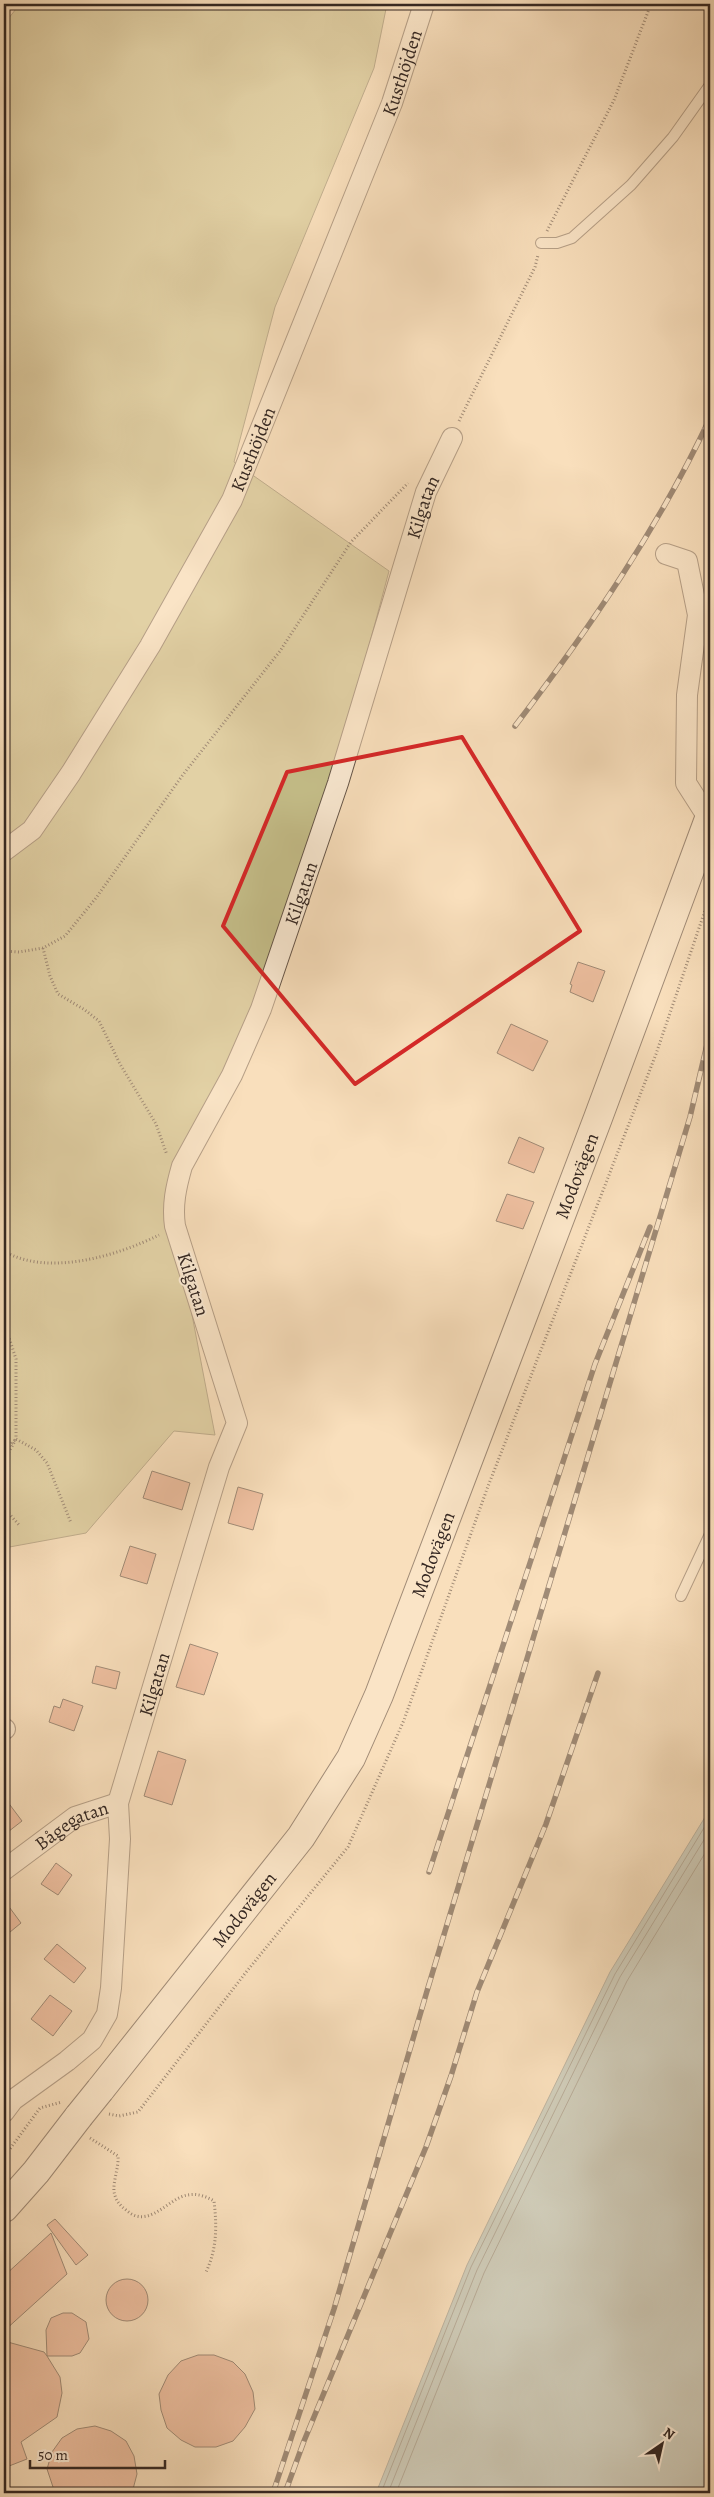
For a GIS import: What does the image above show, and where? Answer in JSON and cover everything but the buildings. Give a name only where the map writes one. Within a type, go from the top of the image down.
[{"type":"main road","name":"Modovägen","points":[[4,2208],[36,2172],[301,1837],[351,1758],[389,1667],[595,1128],[710,817]]},
{"type":"street","name":"Kusthöjden","points":[[4,851],[32,830],[71,773],[150,646],[232,500],[392,103],[424,4]]},
{"type":"street","name":"Kilgatan","points":[[4,2112],[13,2100],[67,2061],[92,2040],[108,2014],[120,1839],[118,1803],[219,1467],[237,1423],[175,1226],[172,1210],[178,1182],[182,1166],[232,1075],[261,1009],[338,783],[426,492],[452,438]]},
{"type":"street","points":[[666,554],[687,561],[698,615],[687,695],[686,783],[710,817]]},
{"type":"street","name":"Bågegatan","points":[[4,1870],[75,1817],[118,1803]]},
{"type":"lane","points":[[541,243],[557,243],[572,238],[631,185],[673,137],[710,85]]},
{"type":"lane","points":[[681,1596],[710,1534]]},
{"type":"path","points":[[452,438],[477,381],[535,267],[541,243],[614,100],[651,4]]},
{"type":"path","points":[[4,951],[19,952],[43,948],[66,936],[96,898],[182,776],[280,651],[350,542],[411,480]]},
{"type":"path","points":[[43,948],[50,976],[58,994],[99,1021],[120,1064],[156,1124],[178,1182]]},
{"type":"path","points":[[4,1252],[13,1258],[62,1265],[136,1246],[175,1226]]},
{"type":"path","points":[[4,1322],[16,1359],[16,1438],[4,1461]]},
{"type":"path","points":[[4,1452],[16,1438]]},
{"type":"path","points":[[16,1438],[36,1450],[47,1463],[71,1524]]},
{"type":"path","points":[[4,1508],[20,1526]]},
{"type":"path","points":[[75,2121],[118,2156],[119,2168],[114,2189],[119,2205],[130,2214],[139,2217],[156,2214],[182,2197],[202,2194],[214,2201],[216,2238],[206,2272]]},
{"type":"highlighted area","points":[[462,737],[580,931],[355,1084],[223,926],[287,772]]},
{"type":"shaded area","points":[[20,4],[387,4],[374,68],[275,307],[234,462],[389,571],[353,706],[261,1009],[182,1166],[175,1226],[215,1435],[174,1431],[86,1533],[4,1548],[4,24]]},
{"type":"water","points":[[710,1809],[710,2493],[376,2493],[467,2265],[610,1972]]},
{"type":"railway","points":[[515,726],[569,653],[621,577],[668,499],[710,418]]},
{"type":"railway","points":[[273,2493],[334,2309],[427,1991],[690,1117],[710,1032]]},
{"type":"railway","points":[[429,1872],[595,1364],[650,1227]]},
{"type":"railway","points":[[285,2493],[304,2441],[426,2147],[451,2076],[477,1992],[546,1824],[598,1673]]}]
